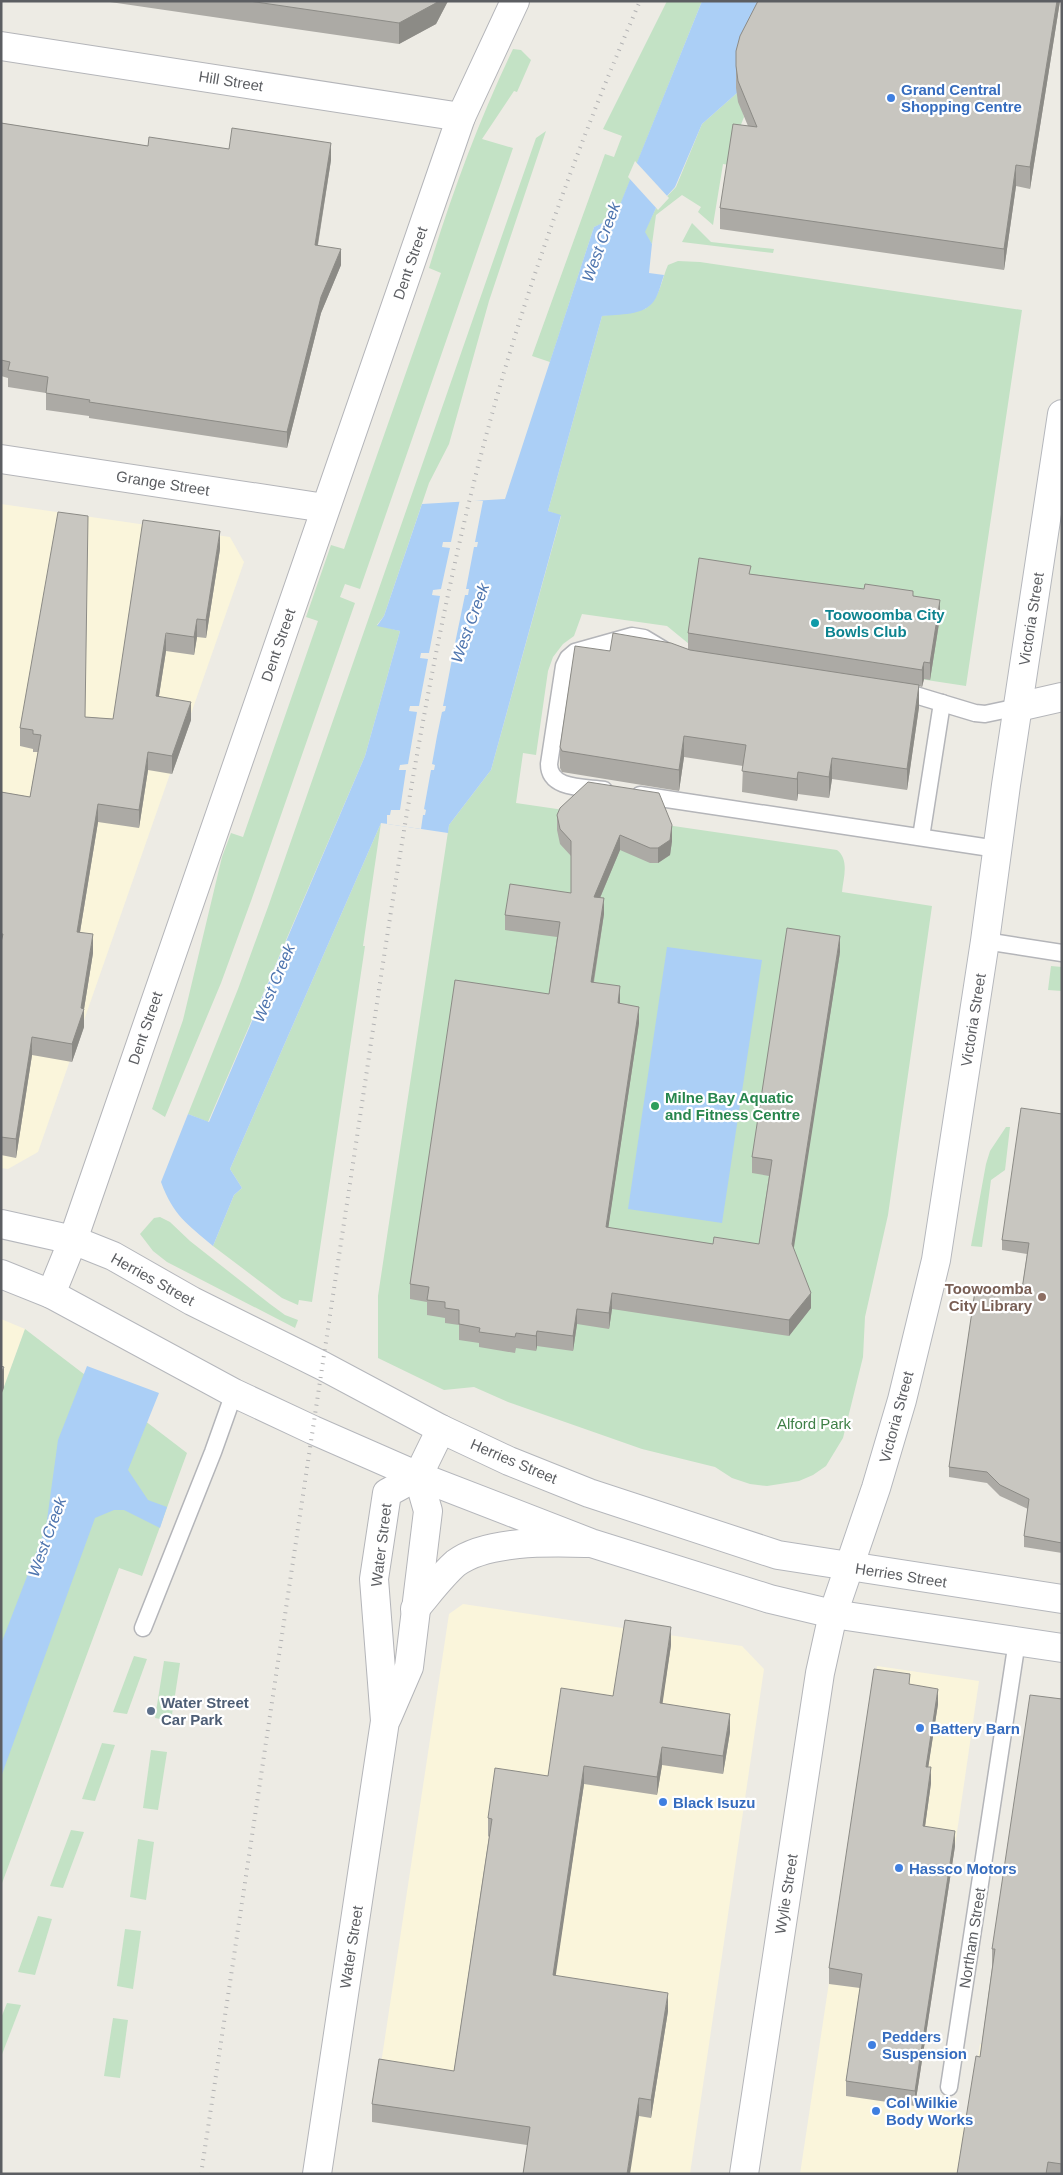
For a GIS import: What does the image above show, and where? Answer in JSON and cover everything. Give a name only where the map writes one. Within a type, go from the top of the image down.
[{"type":"street","name":"Dent Street","points":[[51,1294],[73,1240],[461,116],[515,1]]},
{"type":"street","name":"Hill Street","points":[[1,46],[461,116]]},
{"type":"street","name":"Victoria Street","points":[[834,1614],[876,1488],[899,1409],[932,1277],[985,941],[1062,414]]},
{"type":"street","name":"Grange Street","points":[[1,459],[325,508]]},
{"type":"street","points":[[1018,707],[1062,697]]},
{"type":"street","name":"Herries Street","points":[[1,1224],[73,1240],[113,1256],[192,1300],[323,1366],[441,1429],[509,1461],[598,1496],[773,1554],[1062,1599]]},
{"type":"street","points":[[1,1274],[51,1294],[234,1393],[418,1476],[591,1543],[770,1600],[834,1614],[1062,1648]]},
{"type":"street","points":[[418,1476],[441,1429]]},
{"type":"street","name":"Water Street","points":[[317,2174],[385,1721],[374,1579],[388,1493],[418,1476],[428,1512],[408,1667],[385,1721]]},
{"type":"street","points":[[415,1609],[457,1563],[476,1552],[538,1542],[591,1543]]},
{"type":"street","name":"Wylie Street","points":[[744,2174],[820,1673],[834,1614]]},
{"type":"lane","points":[[677,657],[644,638],[632,636],[575,652],[568,658],[564,666],[549,764],[554,780],[565,784],[997,849]]},
{"type":"lane","points":[[884,690],[912,694],[975,713],[985,714],[1018,707]]},
{"type":"lane","points":[[921,837],[942,703]]},
{"type":"lane","points":[[985,941],[1062,953]]},
{"type":"lane","points":[[143,1628],[213,1452],[234,1393]]},
{"type":"lane","name":"Northam Street","points":[[949,2087],[1017,1641]]},
{"type":"shaded area","points":[[1,504],[230,537],[244,562],[38,1152],[8,1169],[1,1168]]},
{"type":"shaded area","points":[[1,1319],[25,1329],[1,1395]]},
{"type":"shaded area","points":[[463,1604],[742,1646],[764,1669],[690,2174],[525,2174],[536,2101],[379,2077],[449,1614]]},
{"type":"shaded area","name":"Battery Barn","points":[[877,1666],[979,1681],[955,1846],[852,1830]]},
{"type":"shaded area","points":[[843,1890],[942,1925],[915,2106],[970,2115],[980,2044],[1062,2056],[1062,2174],[800,2174]]},
{"type":"green space","points":[[667,1],[702,1],[615,218],[594,227],[550,362],[532,356],[605,154],[614,157],[622,136],[603,129]]},
{"type":"green space","points":[[513,49],[521,50],[531,60],[517,92],[514,91],[482,139],[513,148],[360,589],[345,584],[340,597],[355,603],[221,983],[165,1117],[152,1109],[183,1020],[222,857],[231,833],[243,837],[318,621],[306,617],[331,545],[344,549],[441,273],[429,268],[447,212],[467,157]]},
{"type":"green space","points":[[737,93],[744,117],[733,145],[730,165],[723,164],[713,225],[698,212],[701,207],[682,195],[656,215],[652,244],[644,232],[656,208],[676,187],[702,124]]},
{"type":"green space","points":[[546,131],[489,301],[449,444],[429,483],[384,616],[377,625],[400,631],[365,756],[208,1122],[188,1114],[238,989],[268,907],[536,138]]},
{"type":"green space","points":[[692,223],[711,242],[774,249],[773,253],[682,242]]},
{"type":"green space","name":"Milne Bay Aquatic and Fitness Centre","points":[[678,261],[700,262],[1022,310],[966,686],[689,644],[667,626],[582,614],[574,636],[563,644],[553,657],[548,671],[536,755],[523,753],[516,803],[837,850],[845,864],[842,892],[932,906],[888,1215],[865,1317],[863,1357],[843,1438],[826,1466],[813,1475],[799,1481],[767,1486],[750,1484],[732,1478],[715,1467],[642,1449],[508,1402],[474,1387],[444,1390],[378,1358],[378,1296],[449,825],[491,770],[561,516],[548,511],[602,316],[645,309],[657,295],[668,265]]},
{"type":"green space","points":[[381,823],[363,946],[365,946],[312,1302],[299,1300],[298,1305],[282,1298],[213,1246],[234,1195],[242,1188],[230,1169]]},
{"type":"green space","points":[[1051,966],[1062,967],[1062,991],[1048,990]]},
{"type":"green space","points":[[1006,1127],[1010,1127],[1005,1170],[991,1180],[982,1247],[971,1246],[986,1164],[990,1151]]},
{"type":"green space","points":[[160,1217],[170,1222],[190,1241],[270,1304],[285,1315],[298,1320],[295,1328],[167,1262],[153,1251],[140,1234],[154,1218]]},
{"type":"green space","points":[[25,1329],[187,1453],[142,1576],[119,1568],[1,1886],[1,1395]]},
{"type":"green space","points":[[134,1656],[147,1659],[127,1714],[113,1712]]},
{"type":"green space","points":[[164,1661],[180,1663],[171,1721],[155,1718]]},
{"type":"green space","points":[[102,1743],[115,1745],[95,1801],[82,1799]]},
{"type":"green space","points":[[151,1750],[167,1752],[158,1810],[143,1808]]},
{"type":"green space","points":[[71,1830],[84,1832],[63,1888],[50,1886]]},
{"type":"green space","points":[[138,1839],[154,1842],[146,1900],[130,1897]]},
{"type":"green space","points":[[38,1916],[52,1919],[35,1975],[18,1972]]},
{"type":"green space","points":[[125,1929],[141,1931],[133,1989],[117,1986]]},
{"type":"green space","points":[[7,2003],[21,2005],[1,2057],[1,2018]]},
{"type":"green space","points":[[113,2018],[128,2020],[120,2078],[104,2076]]},
{"type":"water","name":"West Creek","points":[[702,1],[783,1],[737,93],[702,124],[675,187],[656,208],[645,232],[652,244],[649,273],[664,275],[656,298],[650,306],[638,312],[602,316],[548,511],[561,515],[491,770],[449,825],[448,833],[381,823],[230,1169],[242,1188],[234,1195],[213,1246],[188,1225],[176,1211],[161,1182],[188,1114],[209,1122],[365,756],[400,631],[377,626],[384,616],[422,504],[505,499],[594,227],[615,217]]},
{"type":"water","points":[[667,947],[762,960],[722,1223],[628,1209]]},
{"type":"water","name":"West Creek","points":[[87,1366],[159,1393],[128,1470],[148,1500],[167,1507],[160,1528],[124,1510],[114,1510],[95,1518],[1,1777],[1,1644],[46,1527],[58,1440]]},
{"type":"pier","points":[[635,161],[669,198],[658,210],[628,177]]},
{"type":"pier","points":[[460,499],[483,501],[475,542],[478,542],[477,547],[474,547],[466,589],[469,589],[468,595],[465,595],[453,653],[456,653],[455,658],[452,659],[443,706],[446,706],[445,711],[442,712],[437,736],[432,764],[435,765],[434,770],[431,770],[424,809],[426,810],[425,815],[423,815],[421,829],[387,824],[387,815],[390,815],[391,810],[400,810],[406,770],[399,770],[400,765],[408,764],[417,712],[409,711],[410,706],[419,706],[428,659],[420,658],[421,653],[429,653],[440,596],[432,595],[433,590],[441,589],[450,548],[442,547],[443,542],[451,542]]},
{"type":"building","points":[[249,1],[437,1],[399,23]]},
{"type":"building","name":"Grand Central Shopping Centre","points":[[758,1],[1057,1],[1030,167],[1016,165],[1004,249],[720,208],[733,124],[757,127],[738,81],[736,51],[740,36]]},
{"type":"building","points":[[1,123],[148,146],[149,137],[229,149],[232,128],[331,143],[315,245],[341,249],[321,297],[287,432],[89,402],[90,400],[46,393],[48,377],[8,370],[10,362],[1,360]]},
{"type":"building","points":[[58,512],[88,516],[85,717],[113,719],[143,520],[220,531],[206,620],[197,619],[194,637],[166,633],[156,696],[191,702],[172,756],[148,752],[139,810],[98,804],[77,932],[93,934],[81,1008],[84,1009],[72,1044],[32,1037],[16,1139],[1,1137],[1,942],[3,934],[1,934],[1,792],[30,797],[41,735],[33,734],[33,730],[20,728]]},
{"type":"building","name":"Toowoomba City Bowls Club","points":[[699,558],[751,566],[749,574],[864,589],[865,584],[913,591],[913,596],[940,600],[930,663],[924,662],[922,670],[688,633]]},
{"type":"building","points":[[613,633],[671,643],[690,650],[919,685],[907,769],[832,758],[829,777],[798,772],[797,779],[742,771],[746,745],[684,736],[679,770],[562,751],[560,747],[575,646],[610,651]]},
{"type":"building","points":[[588,782],[659,793],[672,825],[670,840],[658,848],[650,848],[620,835],[594,897],[604,898],[591,982],[620,986],[618,1003],[639,1007],[606,1227],[713,1244],[714,1237],[759,1244],[772,1160],[752,1157],[787,928],[840,936],[792,1244],[811,1293],[789,1320],[612,1293],[609,1313],[577,1309],[573,1336],[537,1331],[536,1336],[516,1333],[515,1337],[479,1332],[480,1328],[459,1324],[459,1310],[445,1308],[445,1302],[427,1300],[429,1287],[410,1284],[455,980],[549,994],[560,922],[505,915],[510,884],[571,893],[571,841],[560,829],[557,815],[560,808]]},
{"type":"building","name":"Toowoomba City Library","points":[[1021,1108],[1062,1114],[1062,1543],[1024,1536],[1029,1499],[1000,1485],[987,1472],[949,1467],[975,1291],[1021,1296],[1029,1243],[1002,1240]]},
{"type":"building","points":[[625,1620],[671,1627],[660,1703],[730,1714],[723,1756],[662,1747],[657,1777],[584,1766],[553,1975],[668,1993],[651,2100],[639,2098],[627,2174],[523,2174],[530,2127],[372,2104],[379,2059],[454,2071],[492,1819],[488,1818],[495,1768],[548,1776],[561,1688],[613,1696]]},
{"type":"building","points":[[874,1669],[910,1674],[909,1684],[938,1689],[926,1767],[931,1767],[923,1826],[955,1831],[915,2091],[846,2081],[862,1974],[829,1968]]},
{"type":"building","points":[[1030,1695],[1062,1699],[1062,2164],[1048,2162],[1046,2174],[957,2174],[976,2056],[980,2057],[995,1949],[992,1949]]},
{"type":"railway","points":[[201,2174],[400,853],[446,602],[482,453],[520,321],[564,192],[613,64],[640,1]]},
{"type":"place","name":"Grand Central Shopping Centre","points":[[891,98]]},
{"type":"place","name":"Toowoomba City Bowls Club","points":[[815,623]]},
{"type":"place","name":"Milne Bay Aquatic and Fitness Centre","points":[[655,1106]]},
{"type":"place","name":"Toowoomba City Library","points":[[1042,1297]]},
{"type":"place","name":"Water Street Car Park","points":[[151,1711]]},
{"type":"place","name":"Battery Barn","points":[[920,1728]]},
{"type":"place","name":"Black Isuzu","points":[[663,1802]]},
{"type":"place","name":"Hassco Motors","points":[[899,1868]]},
{"type":"place","name":"Pedders Suspension","points":[[872,2045]]},
{"type":"place","name":"Col Wilkie Body Works","points":[[876,2111]]},
{"type":"park label","name":"Alford Park","points":[[814,1423]]}]
